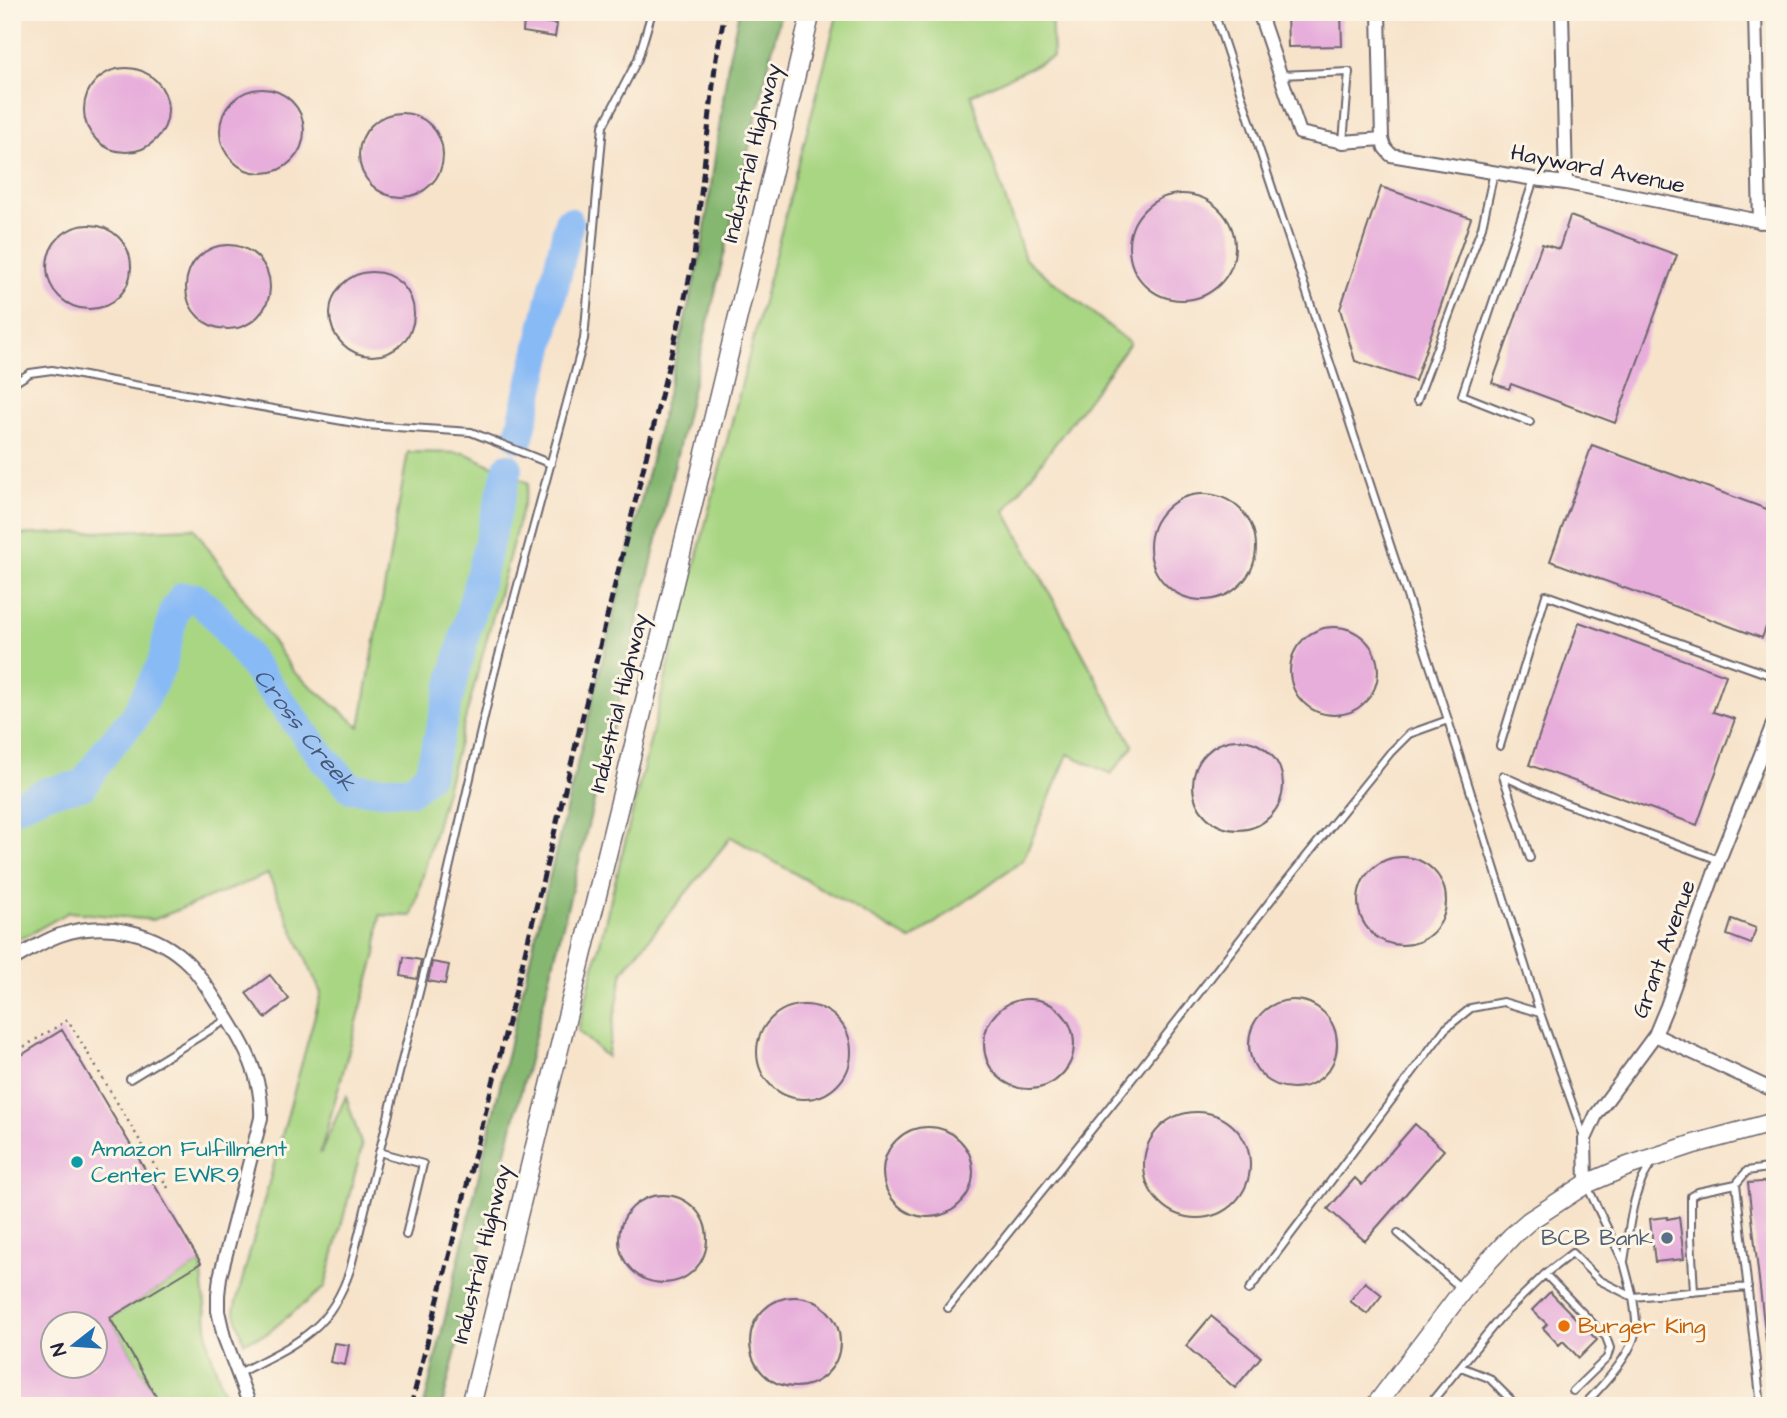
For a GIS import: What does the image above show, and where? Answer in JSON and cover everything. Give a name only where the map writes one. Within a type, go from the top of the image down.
[{"type":"main road","name":"Industrial Highway","points":[[471,1406],[672,591],[811,12]]},
{"type":"main road","points":[[1375,1406],[1463,1290],[1529,1221],[1586,1184],[1694,1143],[1775,1122]]},
{"type":"street","points":[[1259,12],[1300,133],[1347,142],[1382,139],[1379,12]]},
{"type":"street","points":[[1562,12],[1566,183]]},
{"type":"street","points":[[1755,12],[1760,222]]},
{"type":"street","name":"Hayward Avenue","points":[[1382,139],[1391,155],[1566,183],[1775,224]]},
{"type":"street","name":"Grant Avenue","points":[[1586,1184],[1585,1139],[1596,1115],[1655,1035],[1719,860],[1775,719]]},
{"type":"street","points":[[12,960],[48,940],[80,930],[104,928],[142,935],[165,945],[187,962],[228,1019],[245,1048],[256,1072],[261,1094],[259,1129],[220,1277],[218,1311],[220,1324],[250,1406]]},
{"type":"street","points":[[1655,1035],[1775,1091]]},
{"type":"lane","points":[[239,1373],[288,1347],[327,1317],[337,1303],[351,1270],[494,674],[584,339],[603,126],[638,59],[652,12]]},
{"type":"lane","points":[[1214,12],[1448,720],[1540,1013],[1585,1139]]},
{"type":"lane","points":[[1281,75],[1349,72],[1347,142]]},
{"type":"lane","points":[[1417,401],[1482,227],[1494,172]]},
{"type":"lane","points":[[1530,422],[1462,395],[1534,179]]},
{"type":"lane","points":[[14,383],[30,373],[52,370],[366,425],[471,432],[551,464]]},
{"type":"lane","points":[[1500,746],[1546,595],[1775,677]]},
{"type":"lane","points":[[948,1308],[1390,753],[1409,734],[1448,720]]},
{"type":"lane","points":[[1530,858],[1503,776],[1564,803],[1719,860]]},
{"type":"lane","points":[[1249,1290],[1445,1029],[1471,1008],[1503,1002],[1540,1013]]},
{"type":"lane","points":[[130,1079],[228,1019]]},
{"type":"lane","points":[[379,1152],[423,1164],[406,1235]]},
{"type":"lane","points":[[1624,1263],[1639,1185],[1658,1156]]},
{"type":"lane","points":[[1695,1292],[1691,1196],[1736,1184],[1747,1171],[1775,1167]]},
{"type":"lane","points":[[1583,1406],[1615,1371],[1631,1344],[1636,1328],[1633,1297],[1624,1263],[1586,1184]]},
{"type":"lane","points":[[1736,1184],[1761,1406]]},
{"type":"lane","points":[[1398,1233],[1463,1290]]},
{"type":"lane","points":[[1428,1406],[1499,1319],[1545,1274],[1572,1253],[1600,1280],[1633,1297],[1748,1287]]},
{"type":"lane","points":[[1545,1274],[1606,1337],[1610,1348],[1607,1358],[1573,1391]]},
{"type":"lane","points":[[1461,1367],[1489,1378],[1517,1406]]},
{"type":"path","points":[[12,1054],[68,1020],[168,1188]]},
{"type":"green space","points":[[739,12],[781,12],[616,714],[442,1406],[424,1406],[702,250],[729,57]]},
{"type":"green space","points":[[838,12],[1051,12],[1053,57],[971,95],[1025,259],[1130,343],[1005,511],[1133,746],[1111,774],[1068,754],[1023,860],[911,940],[731,837],[623,971],[607,1057],[578,1031],[673,649]]},
{"type":"green space","points":[[408,452],[465,453],[529,483],[412,916],[380,915],[376,954],[320,1154],[346,1096],[362,1147],[325,1287],[266,1334],[244,1342],[234,1310],[321,993],[268,874],[153,920],[69,912],[12,941],[12,535],[194,528],[294,672],[360,727]]},
{"type":"green space","points":[[201,1263],[209,1347],[228,1406],[162,1406],[110,1318]]},
{"type":"building","points":[[1287,12],[1341,12],[1342,46],[1288,47]]},
{"type":"building","points":[[524,20],[557,24],[555,37],[523,32]]},
{"type":"building","points":[[126,68],[142,71],[156,80],[165,94],[168,110],[165,126],[156,140],[142,149],[126,152],[110,149],[96,140],[87,126],[84,110],[87,94],[96,80],[110,71]]},
{"type":"building","points":[[262,89],[278,92],[292,101],[301,115],[304,131],[301,147],[292,161],[278,170],[262,173],[246,170],[232,161],[223,147],[220,131],[223,115],[232,101],[246,92]]},
{"type":"building","points":[[401,113],[417,116],[431,125],[440,139],[443,155],[440,171],[431,185],[417,194],[401,197],[385,194],[371,185],[362,171],[359,155],[362,139],[371,125],[385,116]]},
{"type":"building","points":[[1381,187],[1471,218],[1415,381],[1355,361],[1340,309]]},
{"type":"building","points":[[1182,194],[1202,198],[1219,210],[1231,227],[1235,247],[1231,267],[1219,284],[1202,296],[1182,300],[1162,296],[1145,284],[1133,267],[1129,247],[1133,227],[1145,210],[1162,198]]},
{"type":"building","points":[[1570,216],[1677,255],[1615,423],[1511,384],[1509,389],[1492,383],[1542,244],[1559,249]]},
{"type":"building","points":[[89,225],[105,228],[119,237],[128,251],[131,267],[128,283],[119,297],[105,306],[89,309],[73,306],[59,297],[50,283],[47,267],[50,251],[59,237],[73,228]]},
{"type":"building","points":[[228,245],[244,248],[258,257],[267,271],[270,287],[267,303],[258,317],[244,326],[228,329],[212,326],[198,317],[189,303],[186,287],[189,271],[198,257],[212,248]]},
{"type":"building","points":[[372,272],[388,275],[402,284],[411,298],[414,314],[411,330],[402,344],[388,353],[372,356],[356,353],[342,344],[333,330],[330,314],[333,298],[342,284],[356,275]]},
{"type":"building","points":[[1592,445],[1775,512],[1775,603],[1762,638],[1550,561]]},
{"type":"building","points":[[1203,494],[1223,498],[1240,510],[1252,527],[1256,547],[1252,567],[1240,584],[1223,596],[1203,600],[1183,596],[1166,584],[1154,567],[1150,547],[1154,527],[1166,510],[1183,498]]},
{"type":"building","points":[[1579,622],[1726,675],[1713,712],[1735,719],[1697,825],[1529,765]]},
{"type":"building","points":[[1325,627],[1343,627],[1359,634],[1371,646],[1378,662],[1378,680],[1371,696],[1359,708],[1343,715],[1325,715],[1309,708],[1297,696],[1290,680],[1290,662],[1297,646],[1309,634]]},
{"type":"building","points":[[1238,740],[1263,748],[1275,760],[1283,785],[1275,810],[1263,822],[1238,830],[1213,822],[1201,810],[1193,785],[1201,760],[1213,748]]},
{"type":"building","points":[[1393,857],[1411,857],[1427,864],[1439,876],[1446,892],[1446,910],[1439,926],[1427,938],[1411,945],[1393,945],[1377,938],[1365,926],[1358,910],[1358,892],[1365,876],[1377,864]]},
{"type":"building","points":[[1732,919],[1756,928],[1751,944],[1727,935]]},
{"type":"building","points":[[404,957],[421,960],[417,979],[401,976]]},
{"type":"building","points":[[432,962],[449,965],[445,984],[428,981]]},
{"type":"building","points":[[270,975],[289,999],[265,1018],[246,993]]},
{"type":"building","points":[[1029,999],[1054,1007],[1066,1019],[1074,1044],[1066,1069],[1054,1081],[1029,1089],[1004,1081],[992,1069],[984,1044],[992,1019],[1004,1007]]},
{"type":"building","points":[[1284,1000],[1302,1000],[1318,1007],[1330,1019],[1337,1035],[1337,1053],[1330,1069],[1318,1081],[1302,1088],[1284,1088],[1268,1081],[1256,1069],[1249,1053],[1249,1035],[1256,1019],[1268,1007]]},
{"type":"building","points":[[804,1005],[822,1009],[837,1019],[847,1034],[851,1052],[847,1070],[837,1085],[822,1095],[804,1099],[786,1095],[771,1085],[761,1070],[757,1052],[761,1034],[771,1019],[786,1009]]},
{"type":"building","name":"Amazon Fulfillment Center EWR9","points":[[62,1030],[201,1263],[110,1318],[162,1406],[12,1406],[12,1061]]},
{"type":"building","points":[[1197,1112],[1217,1116],[1234,1128],[1246,1145],[1250,1165],[1246,1185],[1234,1202],[1217,1214],[1197,1218],[1177,1214],[1160,1202],[1148,1185],[1144,1165],[1148,1145],[1160,1128],[1177,1116]]},
{"type":"building","points":[[1415,1124],[1444,1150],[1365,1241],[1328,1209],[1355,1178],[1362,1185]]},
{"type":"building","points":[[928,1127],[953,1135],[965,1147],[973,1172],[965,1197],[953,1209],[928,1217],[903,1209],[891,1197],[883,1172],[891,1147],[903,1135]]},
{"type":"building","points":[[1775,1181],[1775,1340],[1766,1341],[1748,1183]]},
{"type":"building","points":[[654,1195],[672,1195],[688,1202],[700,1214],[707,1230],[707,1248],[700,1264],[688,1276],[672,1283],[654,1283],[638,1276],[626,1264],[619,1248],[619,1230],[626,1214],[638,1202]]},
{"type":"building","name":"BCB Bank","points":[[1679,1217],[1684,1259],[1655,1262],[1650,1219]]},
{"type":"building","points":[[1365,1282],[1382,1295],[1367,1314],[1350,1301]]},
{"type":"building","name":"Burger King","points":[[1550,1292],[1597,1340],[1579,1358],[1563,1341],[1559,1345],[1543,1328],[1547,1324],[1532,1310]]},
{"type":"building","points":[[795,1297],[820,1305],[832,1317],[840,1342],[832,1367],[820,1379],[795,1387],[770,1379],[758,1367],[750,1342],[758,1317],[770,1305]]},
{"type":"building","points":[[1211,1316],[1261,1357],[1235,1388],[1186,1346]]},
{"type":"building","points":[[334,1343],[349,1345],[345,1365],[330,1362]]},
{"type":"waterway","name":"Cross Creek","points":[[519,437],[569,222]]},
{"type":"waterway","name":"Cross Creek","points":[[12,808],[47,792],[83,785],[107,749],[135,717],[162,664],[174,611],[183,597],[196,598],[217,617],[324,759],[351,788],[412,790],[429,774],[508,468]]},
{"type":"railway","points":[[411,1406],[500,1055],[684,302],[694,257],[716,58],[725,12]]},
{"type":"place","name":"Amazon Fulfillment Center EWR9","points":[[77,1162]]},
{"type":"place","name":"BCB Bank","points":[[1667,1238]]},
{"type":"place","name":"Burger King","points":[[1564,1326]]}]
